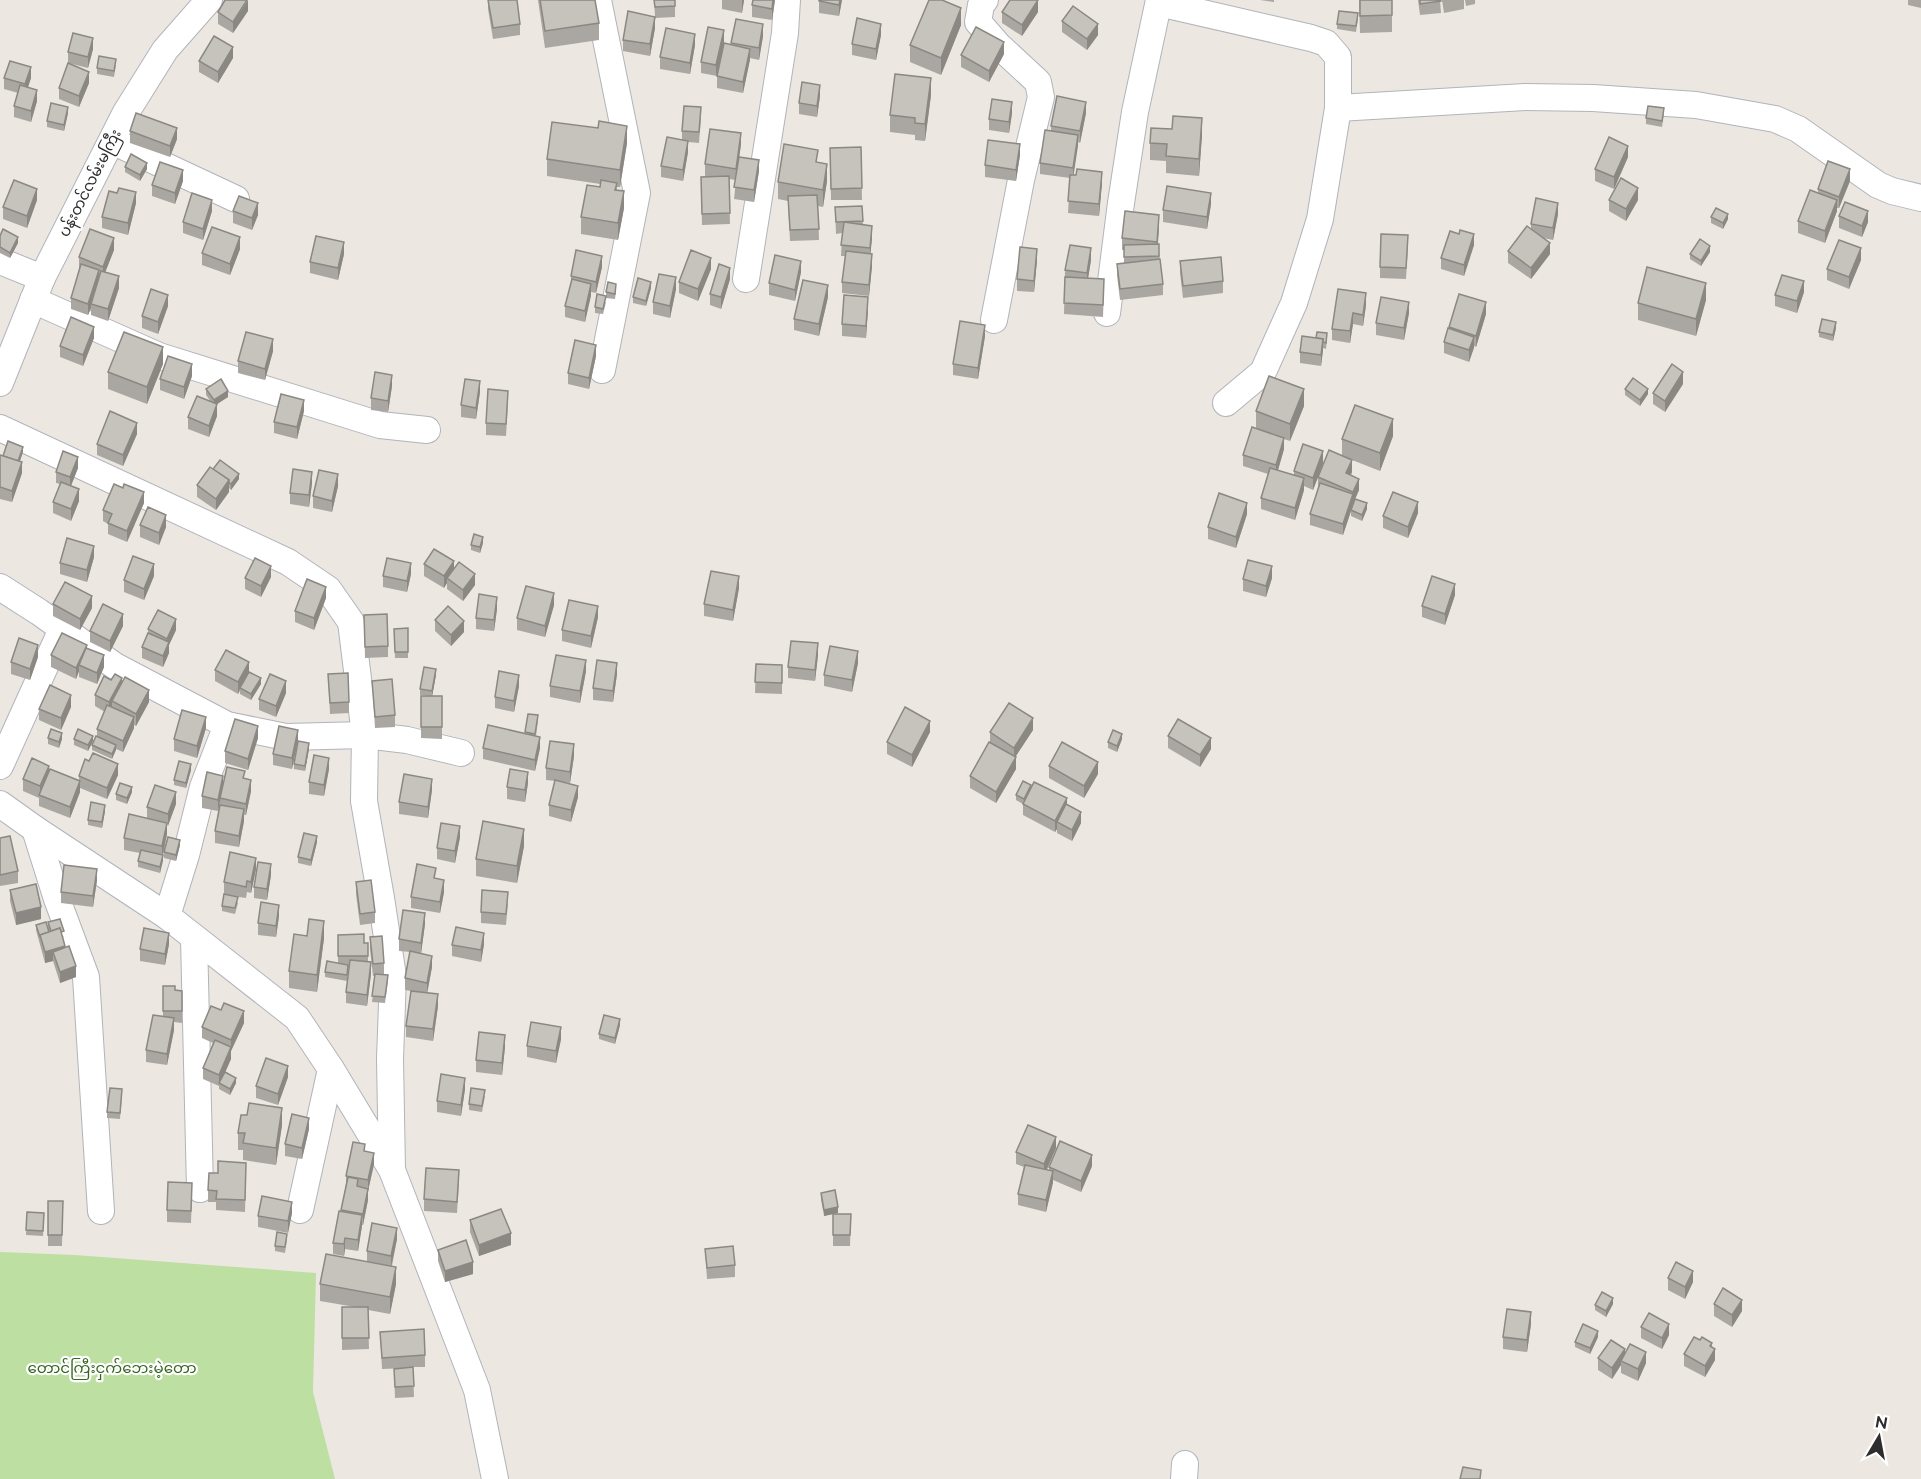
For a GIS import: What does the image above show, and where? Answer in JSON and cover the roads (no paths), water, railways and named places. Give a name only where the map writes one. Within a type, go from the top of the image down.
[{"type":"street","name":"ပန်းတင်လမ်းမကြီး","points":[[0,383],[37,289],[125,114],[165,50],[209,0]]},
{"type":"street","points":[[598,0],[637,193],[602,370]]},
{"type":"street","points":[[746,279],[785,33],[787,0]]},
{"type":"street","points":[[985,0],[981,5],[978,22],[998,45],[1038,82],[1041,97],[1021,180],[994,320]]},
{"type":"street","points":[[1107,313],[1120,203],[1135,112],[1159,2],[1326,43],[1338,57],[1338,108],[1320,219],[1294,303],[1263,372],[1226,403]]},
{"type":"street","points":[[1338,108],[1525,97],[1696,105],[1775,119],[1798,129],[1878,184],[1892,191],[1921,198]]},
{"type":"street","points":[[111,141],[236,199]]},
{"type":"street","points":[[0,261],[37,289],[159,356],[380,425],[427,430]]},
{"type":"street","points":[[0,428],[288,562],[328,589],[351,622],[365,735],[364,801],[393,976],[390,1059],[392,1170]]},
{"type":"street","points":[[0,587],[115,666],[227,725],[286,737],[365,735],[407,740],[461,753]]},
{"type":"street","points":[[0,766],[62,628]]},
{"type":"street","points":[[167,916],[186,855],[203,787],[227,725]]},
{"type":"street","points":[[0,804],[167,916],[297,1018],[331,1069],[392,1170],[477,1390],[495,1479]]},
{"type":"street","points":[[35,829],[57,899],[86,977],[101,1211]]},
{"type":"street","points":[[194,938],[200,1189]]},
{"type":"street","points":[[300,1210],[331,1069]]},
{"type":"park label","name":"တောင်ကြီးငှက်ဘေးမဲ့တော","points":[[112,1368]]}]
